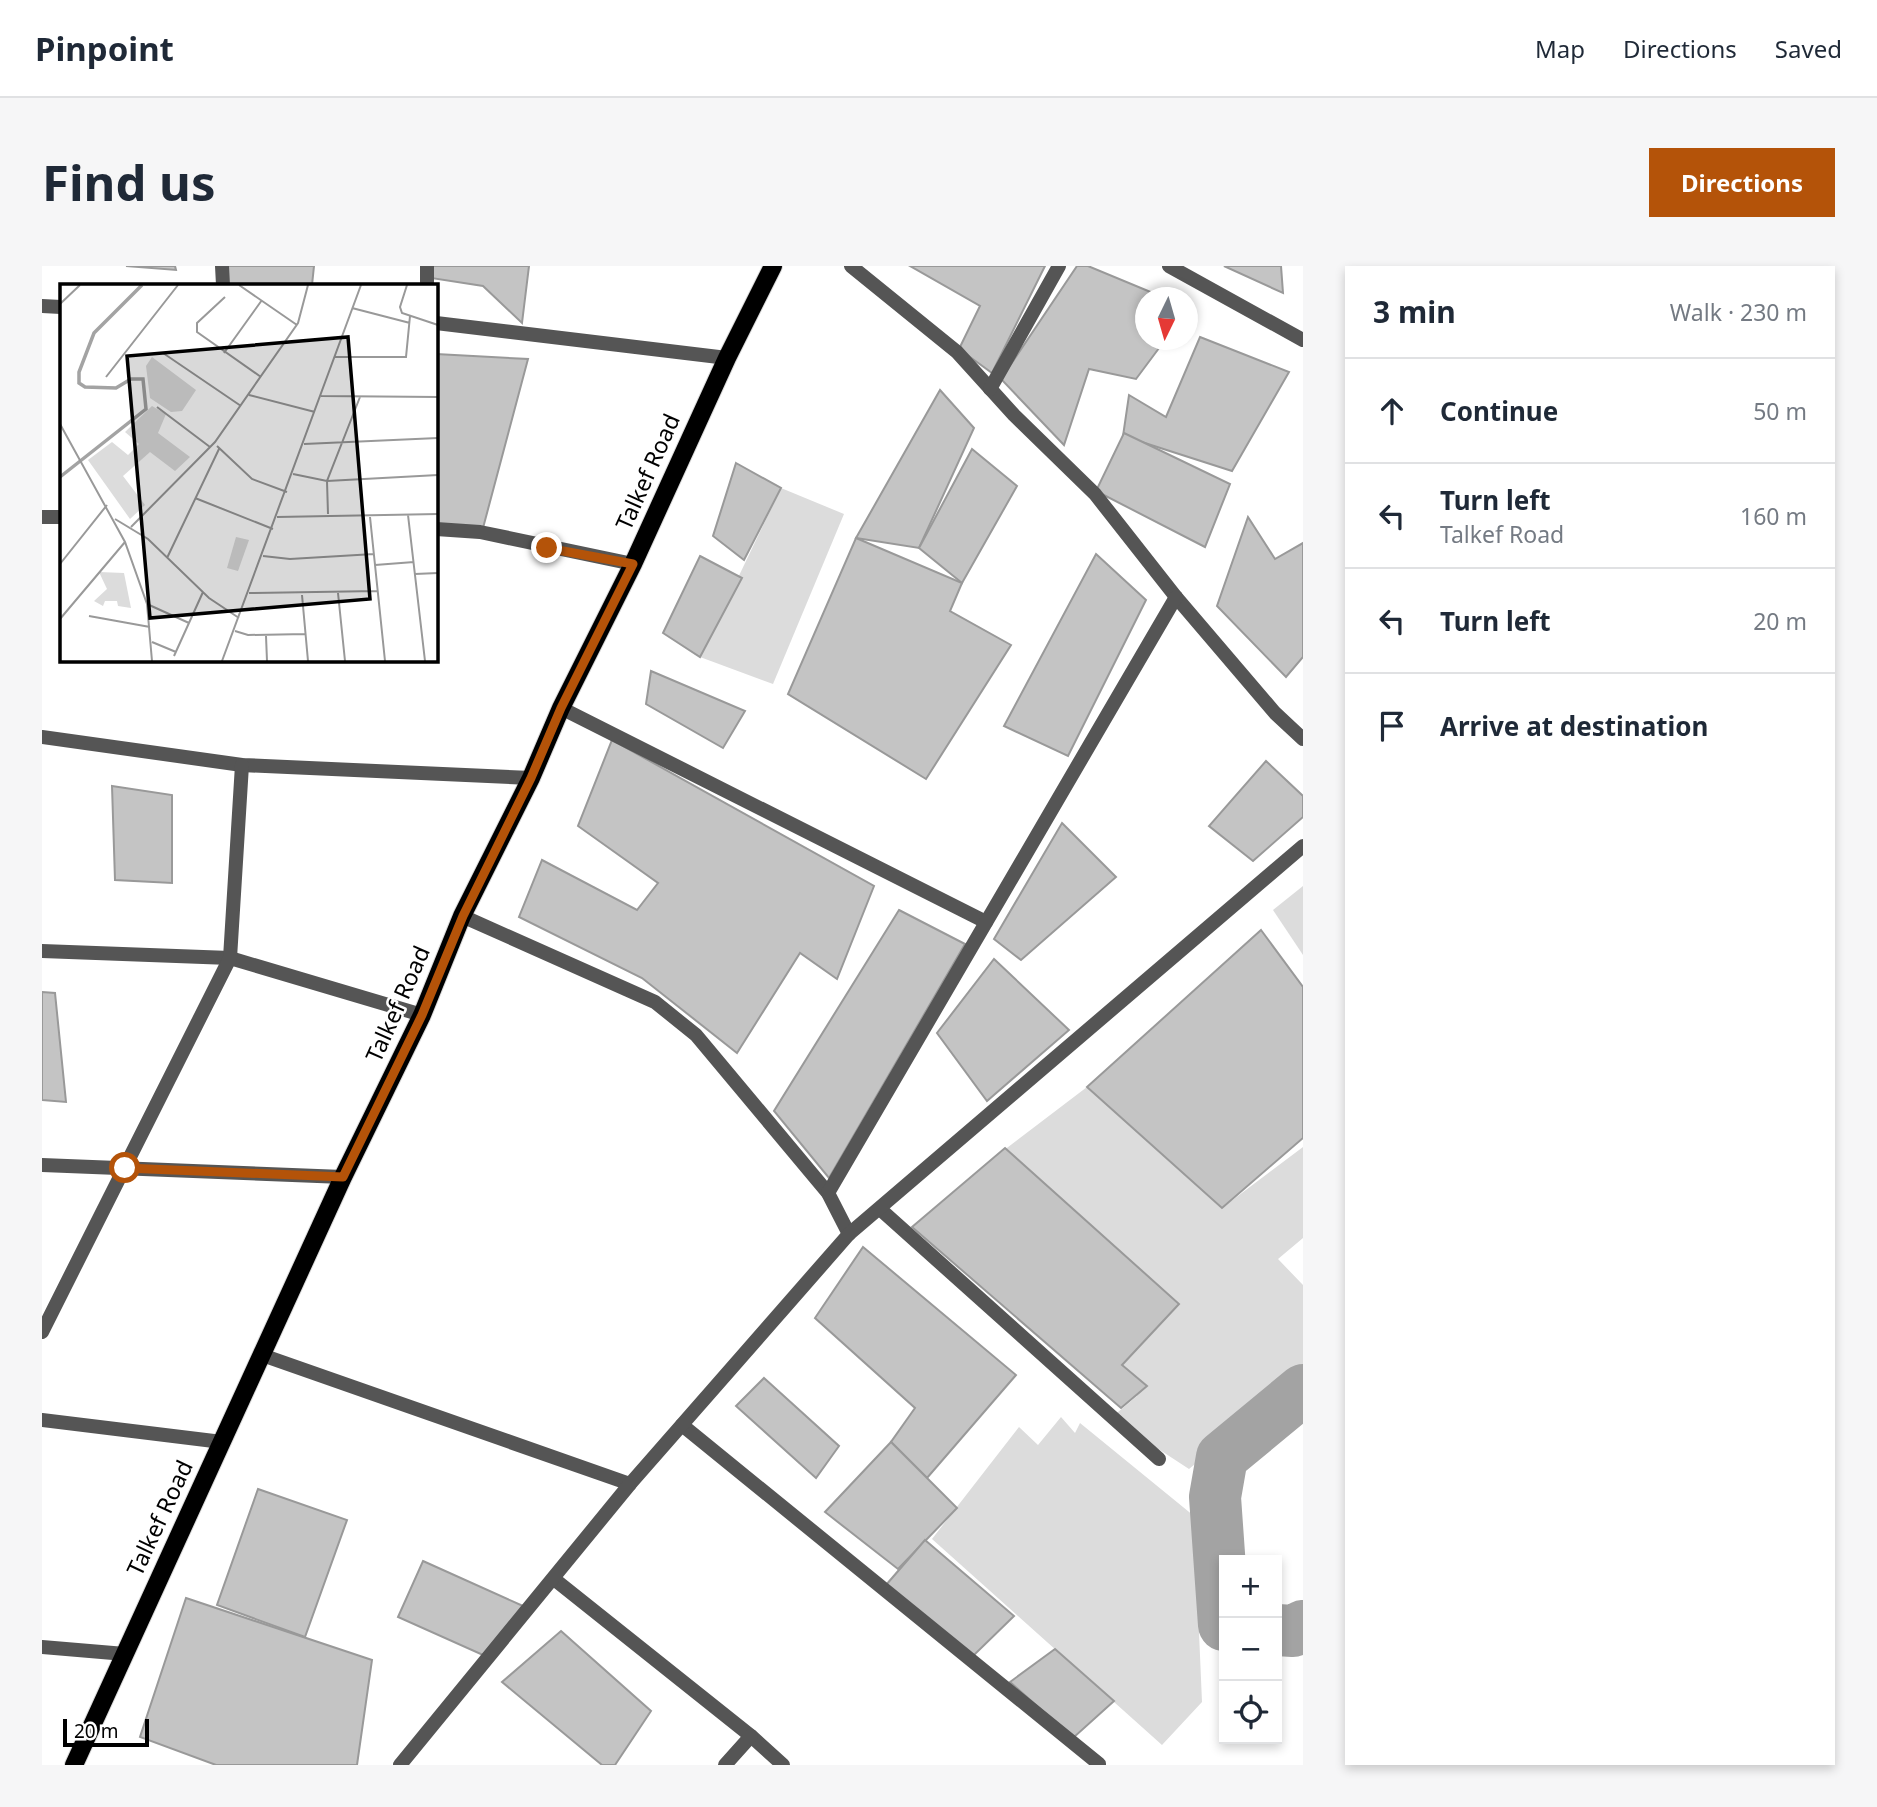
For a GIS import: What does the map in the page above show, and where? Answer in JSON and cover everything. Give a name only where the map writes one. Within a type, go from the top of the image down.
[{"type":"main road","name":"Talkef Road","points":[[74,1765],[343,1177],[422,1015],[463,916],[773,266]]},
{"type":"street","points":[[222,266],[223,284]]},
{"type":"street","points":[[427,266],[427,284]]},
{"type":"street","points":[[851,266],[957,352],[990,389],[1095,494],[1176,597],[1275,713],[1303,738]]},
{"type":"street","points":[[990,389],[1059,266]]},
{"type":"street","points":[[1169,266],[1303,340]]},
{"type":"street","points":[[42,306],[60,307]]},
{"type":"street","points":[[438,323],[727,358]]},
{"type":"street","points":[[42,517],[60,517]]},
{"type":"street","points":[[438,529],[480,532],[633,564]]},
{"type":"street","points":[[828,1193],[1176,597]]},
{"type":"street","points":[[561,708],[986,922]]},
{"type":"street","points":[[42,737],[242,765],[531,778]]},
{"type":"street","points":[[42,1332],[230,958],[242,765]]},
{"type":"street","points":[[400,1765],[630,1485],[849,1234],[1303,846]]},
{"type":"street","points":[[463,916],[655,1002],[696,1035],[828,1193],[849,1234]]},
{"type":"street","points":[[42,951],[230,958],[422,1015]]},
{"type":"street","points":[[42,1165],[343,1177]]},
{"type":"street","points":[[880,1209],[1159,1459]]},
{"type":"street","points":[[261,1355],[630,1485]]},
{"type":"street","points":[[42,1420],[222,1441]]},
{"type":"street","points":[[682,1425],[1099,1764]]},
{"type":"street","points":[[554,1579],[751,1735],[783,1765]]},
{"type":"street","points":[[42,1647],[125,1654]]},
{"type":"street","points":[[725,1765],[751,1735]]},
{"type":"shaded area","points":[[781,488],[844,514],[773,684],[700,657]]},
{"type":"shaded area","points":[[1303,886],[1303,955],[1273,910]]},
{"type":"shaded area","points":[[1087,1087],[1222,1208],[1303,1147],[1303,1238],[1278,1259],[1303,1285],[1303,1376],[1189,1469],[1111,1418],[1137,1396],[1112,1375],[995,1157]]},
{"type":"shaded area","points":[[1061,1417],[1075,1433],[1080,1423],[1194,1516],[1202,1702],[1162,1745],[932,1539],[1019,1427],[1038,1445]]},
{"type":"building","points":[[126,266],[175,266],[176,270]]},
{"type":"building","points":[[225,266],[314,266],[312,284],[225,284]]},
{"type":"building","points":[[431,266],[529,266],[522,323],[483,286],[431,278]]},
{"type":"building","points":[[910,266],[1045,266],[992,373],[959,349],[980,306]]},
{"type":"building","points":[[1077,266],[1088,266],[1139,287],[1135,287],[1135,350],[1158,350],[1136,379],[1089,369],[1064,445],[1001,379]]},
{"type":"building","points":[[1224,266],[1281,266],[1283,293]]},
{"type":"building","points":[[1200,337],[1289,372],[1232,471],[1123,436],[1129,395],[1166,417],[1194,350],[1198,350]]},
{"type":"building","points":[[438,354],[528,359],[483,528],[438,525]]},
{"type":"building","points":[[940,390],[974,428],[919,548],[856,538]]},
{"type":"building","points":[[1124,433],[1230,484],[1205,547],[1096,491]]},
{"type":"building","points":[[972,449],[1017,486],[962,583],[919,548]]},
{"type":"building","points":[[736,463],[781,488],[744,560],[713,536]]},
{"type":"building","points":[[1248,517],[1275,559],[1303,543],[1303,657],[1286,677],[1217,606]]},
{"type":"building","points":[[856,538],[962,583],[950,611],[1011,645],[926,779],[788,694]]},
{"type":"building","points":[[1096,554],[1146,600],[1068,756],[1004,726]]},
{"type":"building","points":[[700,556],[742,578],[700,657],[663,633]]},
{"type":"building","points":[[651,671],[745,711],[723,748],[646,704]]},
{"type":"building","points":[[612,740],[874,886],[837,979],[800,953],[737,1053],[642,978],[519,917],[542,860],[637,910],[658,883],[578,826]]},
{"type":"building","points":[[1266,761],[1303,796],[1303,817],[1253,861],[1209,826]]},
{"type":"building","points":[[112,786],[172,795],[172,883],[115,880]]},
{"type":"building","points":[[1062,823],[1116,877],[1021,960],[994,939]]},
{"type":"building","points":[[899,910],[965,944],[829,1178],[774,1111]]},
{"type":"building","points":[[1261,930],[1303,987],[1303,1138],[1222,1208],[1087,1087]]},
{"type":"building","points":[[994,959],[1069,1030],[987,1101],[937,1033]]},
{"type":"building","points":[[42,992],[55,993],[66,1102],[42,1100]]},
{"type":"building","points":[[1005,1148],[1179,1304],[1122,1365],[1147,1386],[1121,1408],[912,1227]]},
{"type":"building","points":[[863,1247],[1016,1375],[927,1478],[891,1442],[915,1408],[815,1318]]},
{"type":"building","points":[[764,1378],[839,1446],[816,1478],[736,1406]]},
{"type":"building","points":[[891,1442],[957,1508],[898,1569],[825,1512]]},
{"type":"building","points":[[258,1489],[347,1520],[305,1637],[217,1605]]},
{"type":"building","points":[[925,1540],[1014,1616],[973,1656],[886,1585]]},
{"type":"building","points":[[423,1561],[523,1606],[483,1655],[398,1617]]},
{"type":"building","points":[[186,1598],[372,1660],[357,1765],[216,1765],[140,1737]]},
{"type":"building","points":[[561,1631],[651,1711],[615,1765],[602,1765],[502,1682]]},
{"type":"building","points":[[1055,1649],[1114,1701],[1073,1738],[1010,1682]]},
{"type":"waterway","points":[[1224,1618],[1215,1497],[1222,1457],[1303,1390]]},
{"type":"waterway","points":[[1282,1630],[1293,1631],[1303,1626]]},
{"type":"route","points":[[125,1168],[343,1177],[422,1015],[463,916],[531,778],[561,708],[633,564],[547,548]]}]
